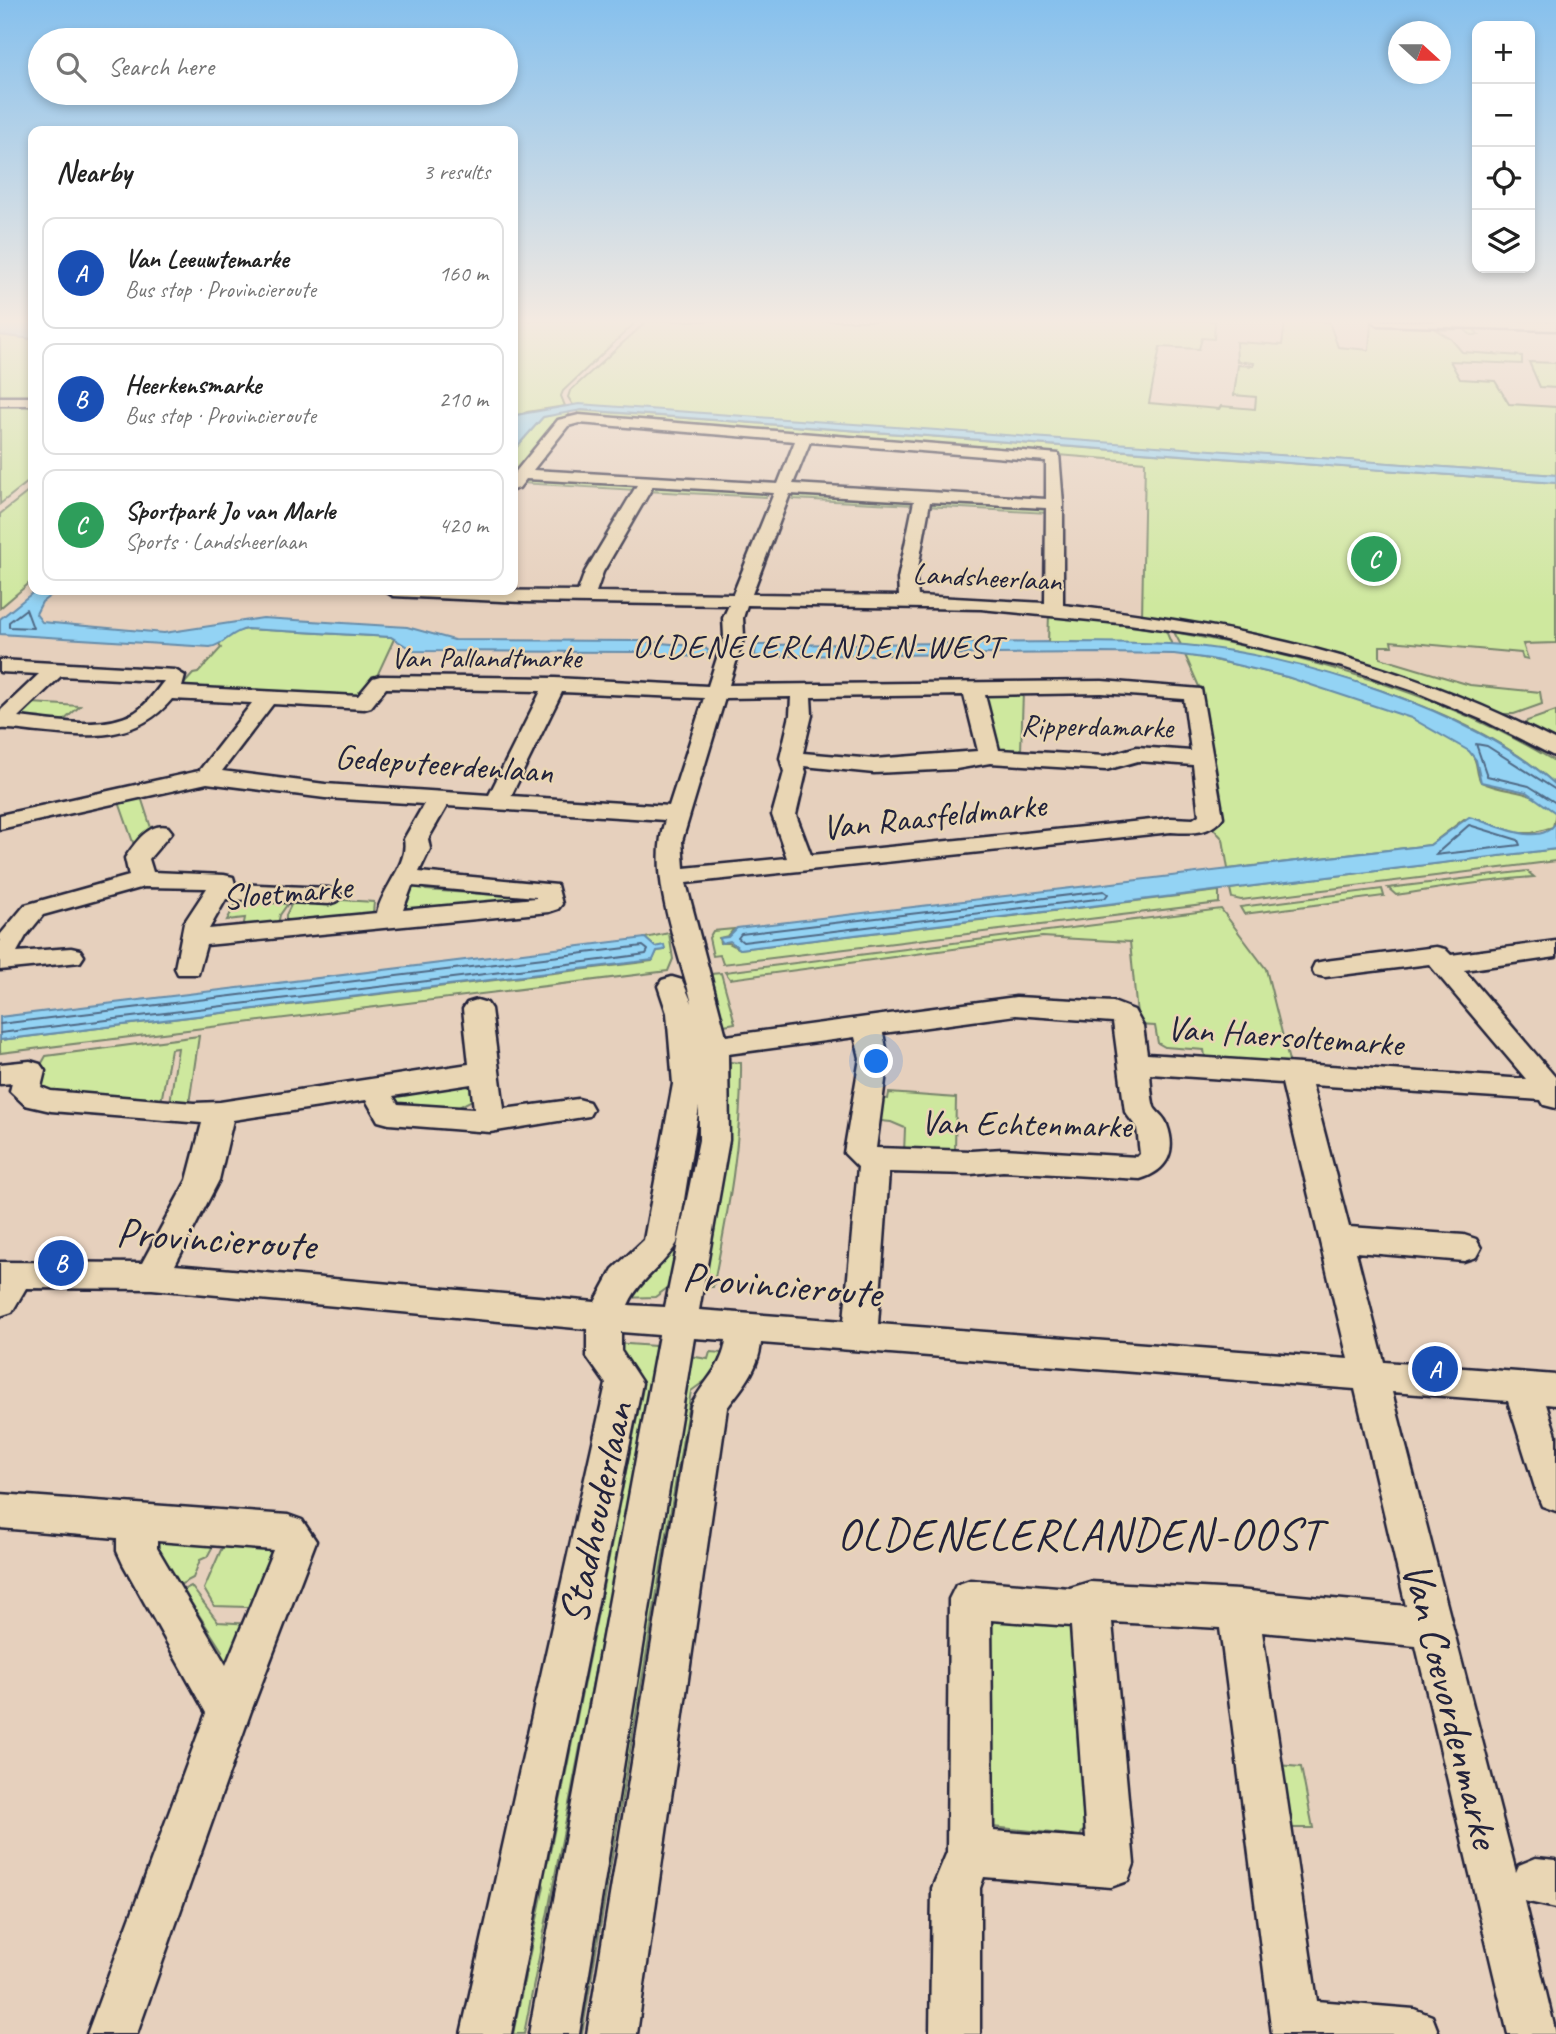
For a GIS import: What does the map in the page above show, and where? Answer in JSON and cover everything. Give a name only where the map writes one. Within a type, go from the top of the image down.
[{"type":"street","points":[[518,479],[564,423],[576,419],[1054,457],[1054,608]]},
{"type":"street","name":"Stadhouderlaan","points":[[486,2034],[624,1383],[619,1370],[604,1356],[601,1344],[608,1317],[625,1277],[653,1254],[660,1243],[688,1083],[687,1003],[671,877],[670,841],[734,636],[733,618],[804,437]]},
{"type":"street","points":[[518,480],[648,481],[1055,504]]},
{"type":"street","points":[[584,597],[594,572],[648,481]]},
{"type":"street","points":[[909,601],[907,579],[923,496]]},
{"type":"street","name":"Landsheerlaan","points":[[518,594],[909,601],[1054,608],[1213,633],[1339,662],[1416,686],[1478,710],[1556,750]]},
{"type":"street","points":[[0,666],[175,676],[176,681],[143,716],[99,728],[1,722]]},
{"type":"street","points":[[1,722],[56,669]]},
{"type":"street","name":"Van Pallandtmarke","points":[[165,692],[364,703],[380,682],[555,684],[716,692],[1102,687],[1194,693],[1203,759]]},
{"type":"street","points":[[496,803],[555,684]]},
{"type":"street","name":"Ripperdamarke","points":[[973,688],[990,756]]},
{"type":"street","points":[[801,690],[801,715],[791,758],[795,772],[784,816],[802,864]]},
{"type":"street","points":[[207,776],[267,698]]},
{"type":"street","name":"Ripperdamarke","points":[[791,758],[874,766],[956,762],[990,756],[1106,764],[1137,754],[1203,759]]},
{"type":"street","name":"Van Raasfeldmarke","points":[[671,877],[1203,824],[1211,817],[1203,759]]},
{"type":"street","name":"Gedeputeerdenlaan","points":[[0,822],[207,776],[325,791],[677,814]]},
{"type":"street","name":"Sloetmarke","points":[[388,920],[392,902],[418,849],[416,839],[439,799]]},
{"type":"street","points":[[143,880],[137,858],[160,832]]},
{"type":"street","name":"Sloetmarke","points":[[0,961],[14,933],[34,911],[143,880],[164,878],[224,882],[197,923],[188,968]]},
{"type":"street","name":"Sloetmarke","points":[[193,938],[549,904],[548,890],[403,878]]},
{"type":"street","name":"Sloetmarke","points":[[219,891],[329,897]]},
{"type":"street","points":[[1445,964],[1556,949]]},
{"type":"street","points":[[1325,969],[1436,955],[1555,1094]]},
{"type":"street","name":"Sloetmarke","points":[[0,961],[71,956]]},
{"type":"street","name":"Stadhouderlaan","points":[[554,2034],[679,1322],[714,1140],[714,1047],[687,1003]]},
{"type":"street","name":"Van Haersoltemarke","points":[[714,1047],[1016,1006],[1113,1011],[1124,1016],[1129,1026],[1134,1063],[1513,1086],[1555,1094]]},
{"type":"street","points":[[477,1009],[490,1121]]},
{"type":"street","name":"Van Echtenmarke","points":[[867,1027],[874,1058],[860,1153],[874,1162],[892,1159],[985,1163],[1003,1160],[1140,1168],[1152,1164],[1156,1158],[1152,1124],[1140,1112],[1134,1063]]},
{"type":"street","points":[[0,1074],[30,1071],[25,1091],[36,1098],[51,1101],[220,1112],[484,1072]]},
{"type":"street","name":"Van Coevordenmarke","points":[[1296,1074],[1533,2034]]},
{"type":"street","points":[[374,1088],[389,1114],[490,1121],[578,1109]]},
{"type":"street","points":[[152,1276],[203,1180],[220,1112]]},
{"type":"street","name":"Van Echtenmarke","points":[[860,1337],[874,1162]]},
{"type":"street","points":[[1335,1238],[1464,1248]]},
{"type":"street","name":"Provincieroute","points":[[5,1284],[152,1276],[608,1317],[1539,1389]]},
{"type":"street","points":[[612,2034],[709,1406],[719,1387],[735,1373],[742,1358],[745,1328]]},
{"type":"street","points":[[1539,1389],[1556,1494]]},
{"type":"street","points":[[0,1511],[288,1533],[296,1541],[229,1711],[112,2034]]},
{"type":"street","points":[[137,1522],[137,1550],[229,1711]]},
{"type":"street","points":[[955,2034],[956,1888],[970,1852],[970,1599],[1070,1607],[1090,1601],[1238,1610],[1432,1628]]},
{"type":"street","points":[[970,1852],[1111,1864],[1090,1601]]},
{"type":"street","points":[[1238,1610],[1296,2029],[1414,2034]]},
{"type":"green space","points":[[0,416],[28,416],[28,482],[0,504]]},
{"type":"green space","points":[[655,416],[1556,483],[1556,643],[1523,644],[1528,659],[1523,658],[1521,653],[1391,641],[1392,646],[1380,646],[1380,658],[1470,685],[1540,692],[1542,704],[1514,714],[1499,714],[1438,690],[1142,618],[1145,462],[581,417]]},
{"type":"green space","points":[[726,416],[1556,416],[1556,475]]},
{"type":"green space","points":[[543,417],[570,418],[558,424],[518,472],[518,445]]},
{"type":"green space","points":[[524,479],[631,482],[638,485],[636,490],[519,483]]},
{"type":"green space","points":[[652,485],[769,490],[766,497],[647,491]]},
{"type":"green space","points":[[796,491],[915,500],[915,505],[793,499]]},
{"type":"green space","points":[[28,492],[28,584],[0,608],[0,514]]},
{"type":"green space","points":[[928,502],[1050,508],[1048,513],[926,506]]},
{"type":"green space","points":[[1049,615],[1166,631],[1172,645],[1048,642]]},
{"type":"green space","points":[[247,629],[394,639],[376,678],[360,697],[186,688],[184,684],[221,648],[219,645],[234,632]]},
{"type":"green space","points":[[1174,632],[1323,665],[1419,696],[1466,715],[1556,762],[1556,785],[1520,757],[1477,731],[1430,709],[1328,674],[1227,651],[1181,645]]},
{"type":"green space","points":[[1185,655],[1292,678],[1418,720],[1450,737],[1471,753],[1481,782],[1529,795],[1547,805],[1556,813],[1553,827],[1532,833],[1517,833],[1477,819],[1464,819],[1430,845],[1228,869],[1223,839],[1210,825],[1201,691]]},
{"type":"green space","points":[[1023,692],[1021,751],[997,749],[983,696]]},
{"type":"green space","points":[[32,703],[80,706],[62,722],[21,719],[19,715]]},
{"type":"green space","points":[[1556,711],[1556,745],[1525,725],[1527,721]]},
{"type":"green space","points":[[141,797],[152,831],[134,845],[119,802]]},
{"type":"green space","points":[[1556,849],[1556,861],[1241,900],[1232,898],[1230,889]]},
{"type":"green space","points":[[1527,871],[1534,877],[1396,895],[1388,888]]},
{"type":"green space","points":[[410,886],[421,886],[426,890],[526,897],[528,892],[536,896],[534,900],[398,911]]},
{"type":"green space","points":[[1382,889],[1384,896],[1244,914],[1240,907]]},
{"type":"green space","points":[[1219,891],[1219,903],[723,964],[720,955],[713,956],[709,938],[713,931],[734,929],[728,936],[719,938],[720,943],[729,943],[740,949]]},
{"type":"green space","points":[[239,898],[289,902],[280,915],[278,924],[243,928],[245,918],[227,920]]},
{"type":"green space","points":[[326,899],[374,902],[373,913],[286,924],[286,915],[293,901]]},
{"type":"green space","points":[[1221,909],[1266,969],[1289,1061],[1286,1065],[1206,1062],[1204,1050],[1165,1047],[1158,1043],[1155,1026],[1138,1025],[1130,942],[1042,937],[730,979],[725,972]]},
{"type":"green space","points":[[669,933],[673,959],[668,971],[0,1053],[0,1040],[652,961],[657,951],[665,950],[664,946],[655,947],[645,938]]},
{"type":"green space","points":[[721,973],[735,1023],[724,1025],[711,974]]},
{"type":"green space","points":[[199,1036],[189,1104],[170,1103],[178,1048],[171,1049],[161,1102],[42,1094],[35,1075],[46,1056]]},
{"type":"green space","points":[[730,1062],[741,1063],[733,1176],[713,1287],[700,1287],[728,1125]]},
{"type":"green space","points":[[693,1074],[703,1104],[697,1159],[670,1286],[655,1297],[622,1298],[663,1263],[678,1196]]},
{"type":"green space","points":[[465,1085],[474,1089],[476,1098],[457,1108],[400,1107],[394,1096],[405,1089]]},
{"type":"green space","points":[[889,1093],[956,1098],[955,1151],[904,1153],[905,1128],[891,1122],[871,1120],[879,1098],[888,1099]]},
{"type":"green space","points":[[614,1343],[655,1346],[656,1359],[524,2034],[513,2034],[544,1886],[540,1874],[548,1862],[618,1512],[612,1499],[622,1491],[643,1388],[611,1350]]},
{"type":"green space","points":[[710,1352],[735,1354],[720,1370],[691,1391],[582,2034],[569,2034],[689,1356],[708,1359]]},
{"type":"green space","points":[[220,1533],[207,1557],[200,1560],[193,1578],[176,1587],[147,1535]]},
{"type":"green space","points":[[227,1536],[268,1540],[277,1569],[256,1611],[247,1607],[214,1606],[204,1589]]},
{"type":"green space","points":[[191,1586],[218,1622],[252,1624],[229,1684],[213,1663],[222,1651],[183,1590]]},
{"type":"green space","points":[[998,1615],[1074,1617],[1086,1826],[1080,1836],[983,1826],[989,1621]]},
{"type":"green space","points":[[1277,1765],[1301,1767],[1313,1828],[1287,1828]]},
{"type":"water","points":[[518,416],[549,416],[543,417],[518,445]]},
{"type":"water","points":[[661,416],[743,416],[1556,475],[1556,483]]},
{"type":"water","points":[[30,595],[51,595],[42,602],[36,614],[42,622],[164,633],[263,618],[407,627],[454,640],[639,641],[704,647],[711,653],[695,657],[636,652],[414,651],[391,637],[247,629],[210,647],[0,634],[0,619]]},
{"type":"water","points":[[1061,642],[1170,644],[1229,651],[1329,673],[1381,690],[1479,733],[1521,758],[1556,785],[1556,813],[1526,792],[1481,782],[1476,760],[1469,751],[1411,718],[1287,677],[1211,659],[1174,654],[1100,653],[755,656],[756,645]]},
{"type":"water","points":[[1469,817],[1527,834],[1539,834],[1549,830],[1556,822],[1556,849],[740,949],[730,941],[721,943],[720,938],[728,937],[737,928],[1430,845]]},
{"type":"water","points":[[645,938],[655,947],[664,945],[665,950],[657,951],[653,960],[0,1040],[0,1017]]},
{"type":"place","name":"Sportpark Jo van Marle","points":[[1374,559]]},
{"type":"place","name":"Heerkensmarke","points":[[61,1263]]},
{"type":"place","name":"Van Leeuwtemarke","points":[[1435,1369]]},
{"type":"district","name":"OLDENELERLANDEN-WEST","points":[[818,646]]},
{"type":"district","name":"OLDENELERLANDEN-OOST","points":[[1080,1534]]}]
